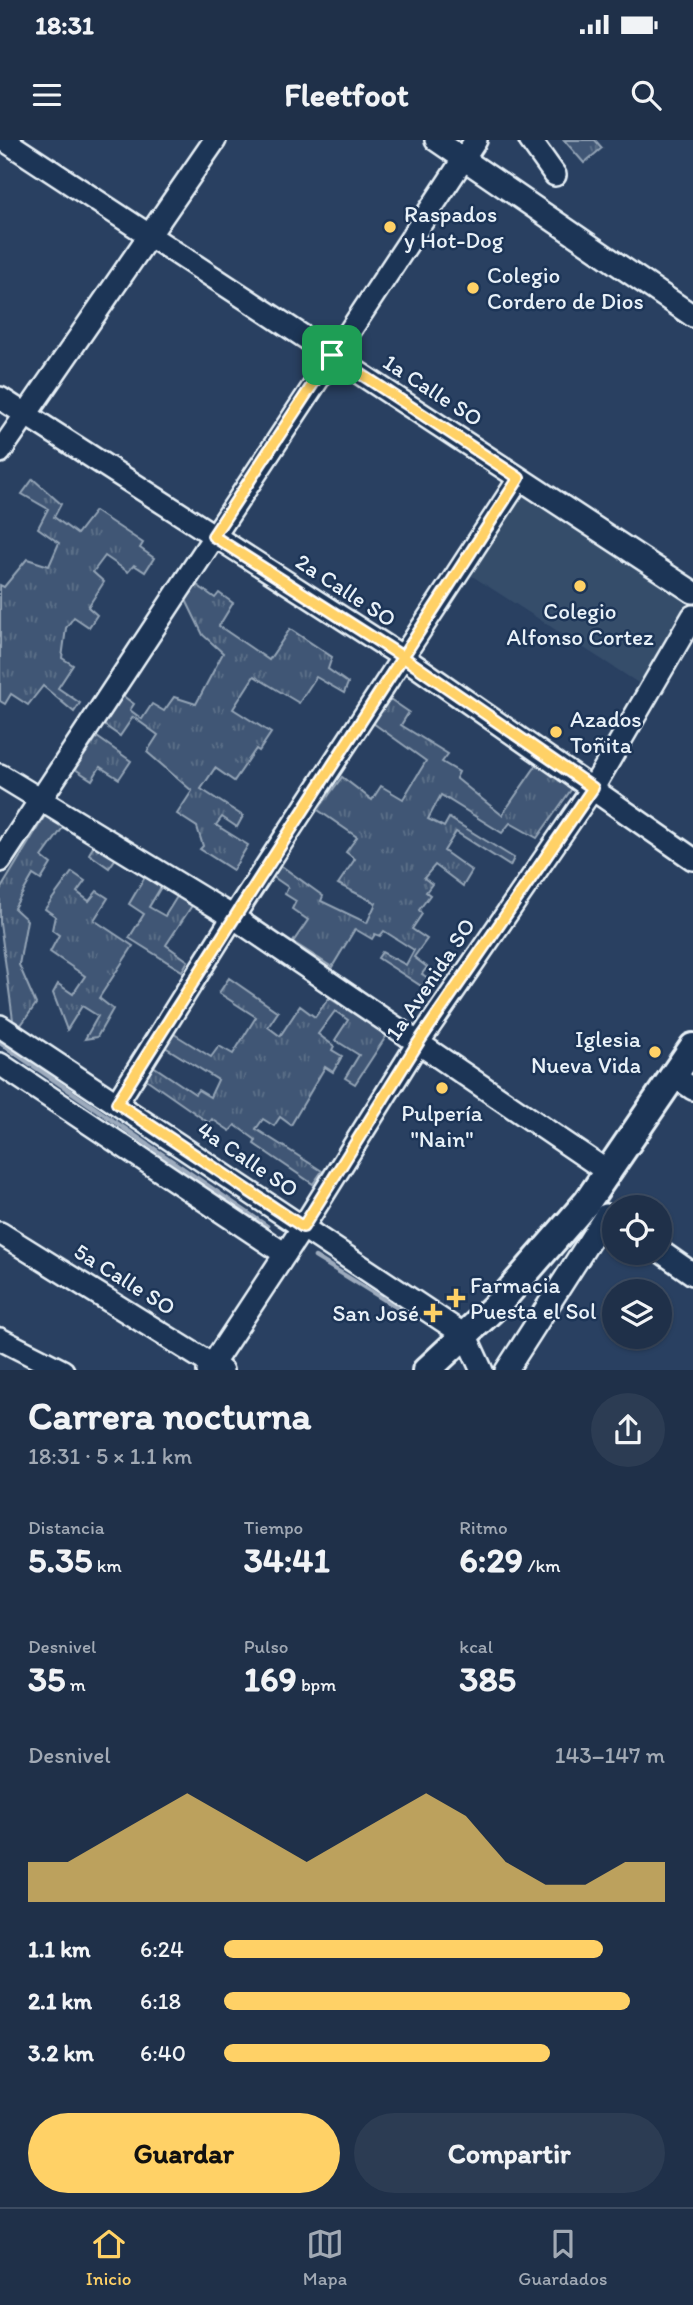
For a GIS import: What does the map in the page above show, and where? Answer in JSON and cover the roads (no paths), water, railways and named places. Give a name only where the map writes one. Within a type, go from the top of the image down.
[{"type":"main road","points":[[605,1195],[608,1172],[683,1082],[693,1047]]},
{"type":"main road","points":[[426,1370],[466,1336],[533,1265],[602,1214]]},
{"type":"street","name":"1a Calle SO","points":[[4,140],[693,592]]},
{"type":"street","points":[[0,452],[215,140]]},
{"type":"street","points":[[436,140],[693,316]]},
{"type":"street","points":[[0,861],[476,140]]},
{"type":"street","points":[[530,140],[555,175]]},
{"type":"street","name":"2a Calle SO","points":[[0,398],[403,657],[693,859]]},
{"type":"street","points":[[117,1103],[233,917],[519,478]]},
{"type":"street","name":"1a Avenida SO","points":[[214,1368],[418,1043],[593,788],[693,615]]},
{"type":"street","points":[[0,775],[42,798],[233,917],[608,1172]]},
{"type":"street","name":"4a Calle SO","points":[[0,1026],[466,1336]]},
{"type":"street","points":[[0,1064],[285,1254]]},
{"type":"street","points":[[506,1370],[602,1215]]},
{"type":"street","name":"5a Calle SO","points":[[0,1233],[214,1368]]},
{"type":"street","points":[[672,1257],[691,1267]]},
{"type":"street","points":[[533,1265],[559,1286]]},
{"type":"street","points":[[466,1336],[482,1370]]},
{"type":"street","points":[[0,1339],[63,1370]]},
{"type":"waterway","points":[[0,1043],[267,1226]]},
{"type":"waterway","points":[[315,1257],[406,1313]]},
{"type":"place","name":"Raspados y Hot-Dog","points":[[390,227]]},
{"type":"place","name":"Colegio Cordero de Dios","points":[[473,288]]},
{"type":"place","name":"Colegio Alfonso Cortez","points":[[580,586]]},
{"type":"place","name":"Azados Toñita","points":[[556,732]]},
{"type":"place","name":"Iglesia Nueva Vida","points":[[655,1052]]},
{"type":"place","name":"Pulpería \"Nain\"","points":[[442,1088]]},
{"type":"place","name":"Farmacia Puesta el Sol","points":[[456,1298]]},
{"type":"place","name":"San José","points":[[433,1313]]}]
